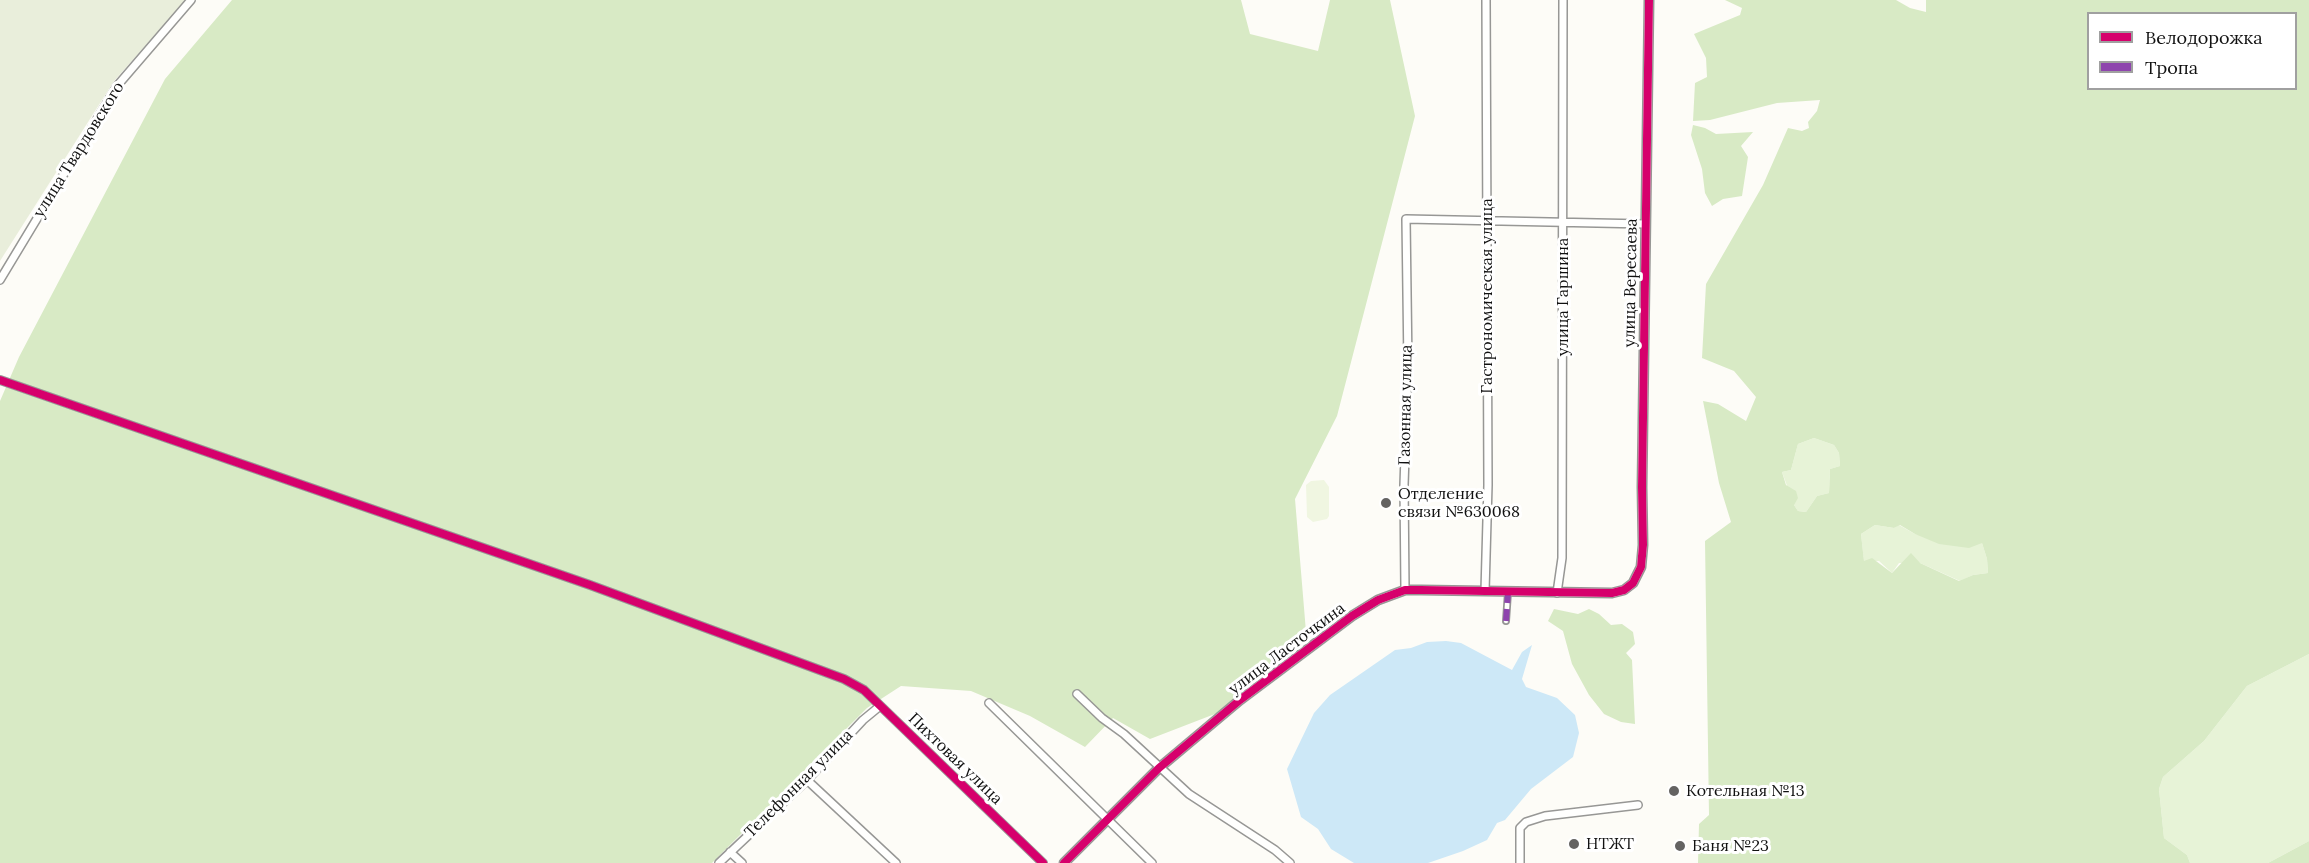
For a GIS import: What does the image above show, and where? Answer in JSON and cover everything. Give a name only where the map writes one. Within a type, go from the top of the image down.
[{"type":"street","name":"улица Твардовского","points":[[0,280],[117,86],[191,0]]},
{"type":"street","name":"Гастрономическая улица","points":[[1485,591],[1488,485],[1486,0]]},
{"type":"street","name":"улица Гаршина","points":[[1557,593],[1562,558],[1563,0]]},
{"type":"street","name":"улица Вересаева","points":[[1641,567],[1649,0]]},
{"type":"street","name":"Газонная улица","points":[[1405,590],[1404,519],[1408,367],[1406,219],[1487,219]]},
{"type":"street","points":[[1487,219],[1645,224]]},
{"type":"street","name":"Пихтовая улица","points":[[0,380],[590,585],[844,679],[864,690],[1043,863]]},
{"type":"street","name":"улица Ласточкина","points":[[1064,863],[1159,768],[1240,700],[1352,616],[1378,600],[1405,590],[1612,593],[1624,590],[1633,583],[1641,567]]},
{"type":"street","points":[[1506,621],[1508,592]]},
{"type":"street","points":[[1077,694],[1189,794],[1275,850],[1290,863]]},
{"type":"street","points":[[989,703],[1152,863]]},
{"type":"street","name":"Телефонная улица","points":[[719,863],[807,780],[863,720],[880,706]]},
{"type":"street","points":[[807,780],[896,863]]},
{"type":"street","points":[[1520,863],[1520,828],[1526,822],[1545,816],[1638,806]]},
{"type":"street","points":[[730,852],[742,863]]},
{"type":"green space","points":[[0,0],[186,0],[114,81],[0,261]]},
{"type":"green space","points":[[232,0],[1241,0],[1250,34],[1318,51],[1330,0],[1390,0],[1415,116],[1337,416],[1295,499],[1306,632],[1220,712],[1150,739],[1113,718],[1085,747],[1030,716],[971,691],[901,686],[867,708],[712,863],[0,863],[0,401],[19,357],[165,79]]},
{"type":"green space","points":[[1725,0],[1896,0],[1910,8],[1926,12],[1926,0],[2309,0],[2309,654],[2247,686],[2204,741],[2163,777],[2159,789],[2164,838],[2187,855],[2190,863],[1698,863],[1699,824],[1709,815],[1705,541],[1731,522],[1719,483],[1703,401],[1718,404],[1746,421],[1756,397],[1734,371],[1702,358],[1706,284],[1763,185],[1788,128],[1802,131],[1809,128],[1808,122],[1817,111],[1820,100],[1777,103],[1710,120],[1693,121],[1695,83],[1707,77],[1706,58],[1694,34],[1740,15],[1742,8]],"holes":[[[1814,438],[1834,445],[1839,453],[1840,466],[1830,469],[1829,493],[1817,496],[1806,512],[1798,511],[1794,505],[1798,498],[1796,491],[1786,485],[1782,472],[1791,470],[1798,444]],[[1875,525],[1894,528],[1900,525],[1939,544],[1969,548],[1982,543],[1988,573],[1973,575],[1959,581],[1920,563],[1911,553],[1892,573],[1872,558],[1864,561],[1861,534]]]},
{"type":"green space","points":[[1693,125],[1716,134],[1753,132],[1741,146],[1748,157],[1742,196],[1723,199],[1712,206],[1705,193],[1702,169],[1691,135]]},
{"type":"green space","points":[[1814,438],[1834,445],[1839,453],[1840,466],[1830,469],[1829,493],[1817,496],[1806,512],[1798,511],[1782,472],[1791,470],[1798,444]]},
{"type":"green space","points":[[1324,480],[1329,487],[1329,516],[1327,519],[1313,522],[1307,517],[1306,485],[1311,481]]},
{"type":"green space","points":[[1875,525],[1894,528],[1899,525],[1915,534],[1982,543],[1988,573],[1973,575],[1960,581],[1920,563],[1899,563],[1892,573],[1879,561],[1864,562],[1861,534]]},
{"type":"green space","points":[[1554,609],[1578,614],[1589,609],[1599,614],[1611,625],[1622,624],[1633,632],[1635,644],[1626,653],[1632,660],[1635,724],[1621,722],[1604,714],[1589,695],[1572,664],[1563,631],[1548,621]]},
{"type":"green space","points":[[2309,654],[2309,841],[2268,863],[2190,863],[2187,855],[2164,838],[2159,789],[2163,777],[2204,741],[2247,686]]},
{"type":"green space","points":[[2309,841],[2309,863],[2268,863]]},
{"type":"water","points":[[1427,642],[1461,643],[1512,670],[1522,652],[1532,645],[1522,679],[1526,687],[1557,698],[1575,715],[1579,733],[1573,757],[1531,789],[1505,820],[1497,823],[1487,840],[1428,863],[1354,863],[1331,849],[1318,829],[1301,817],[1287,769],[1314,713],[1330,695],[1395,650],[1411,648]]},
{"type":"marked path","points":[[1506,621],[1508,592]]},
{"type":"cycle path","points":[[1064,863],[1159,768],[1240,700],[1352,616],[1378,600],[1405,590],[1612,593],[1624,590],[1633,583],[1641,567],[1643,545],[1649,0]]},
{"type":"cycle path","points":[[0,380],[590,585],[844,679],[864,690],[1043,863]]},
{"type":"place","name":"Отделение связи №630068","points":[[1386,503]]},
{"type":"place","name":"Котельная №13","points":[[1674,791]]},
{"type":"place","name":"НТЖТ","points":[[1574,844]]},
{"type":"place","name":"Баня №23","points":[[1680,846]]}]
